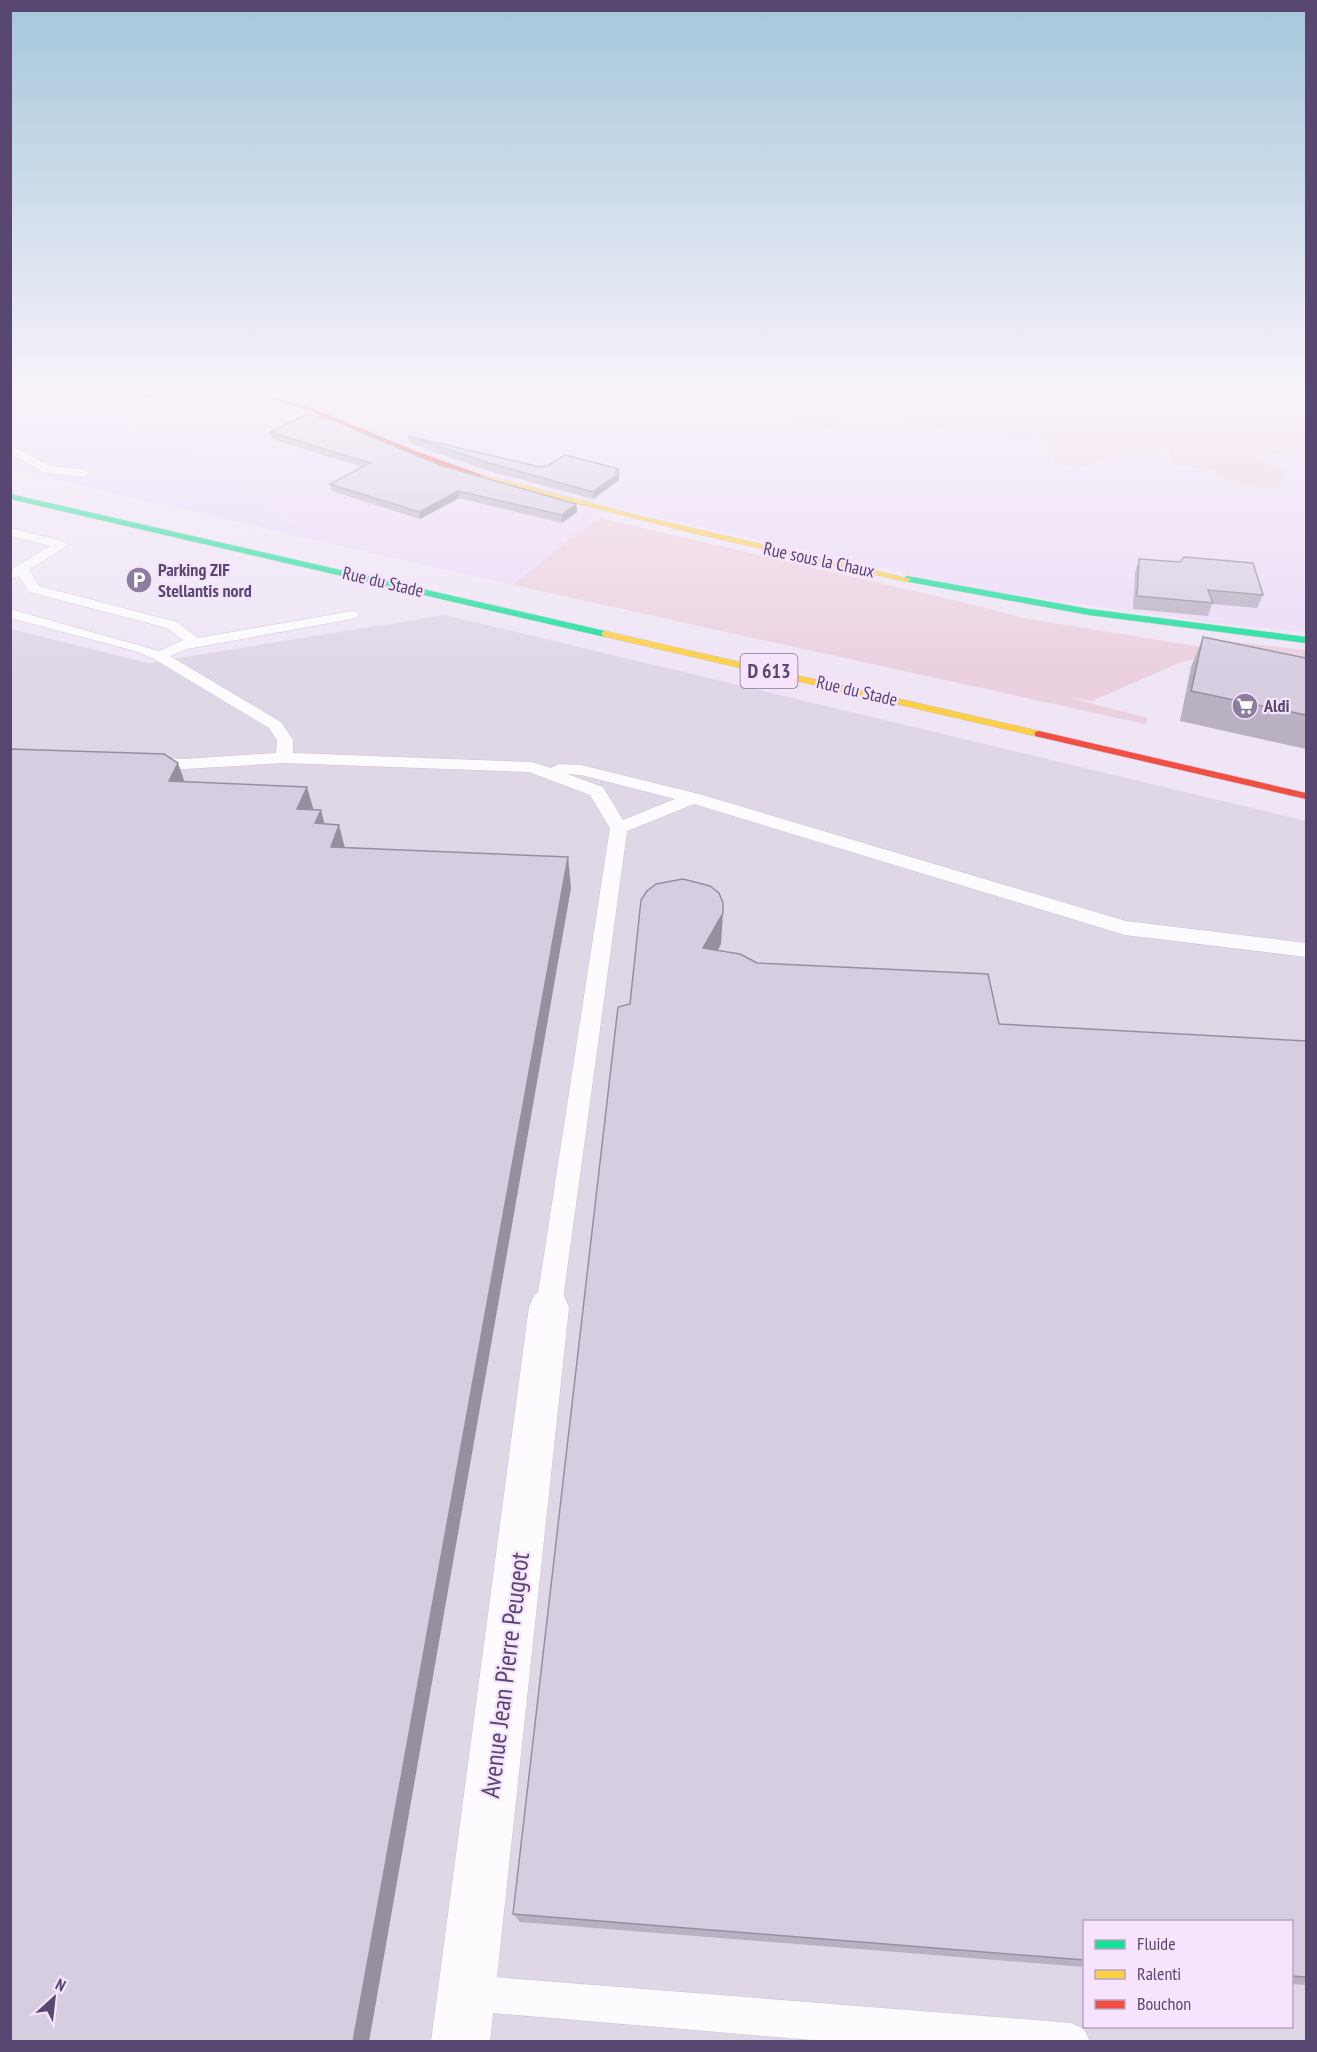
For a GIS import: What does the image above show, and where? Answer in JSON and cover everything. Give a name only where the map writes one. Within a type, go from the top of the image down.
[{"type":"main road","points":[[24,486],[252,538]]},
{"type":"main road","name":"Rue sous la Chaux","points":[[514,486],[605,511],[753,546],[976,593],[1089,612],[1306,640]]},
{"type":"main road","name":"Rue du Stade","points":[[10,496],[1306,796]]},
{"type":"street","name":"Avenue Jean Pierre Peugeot","points":[[460,2042],[549,1308]]},
{"type":"lane","points":[[10,532],[61,545],[14,572],[34,589],[172,625],[196,643]]},
{"type":"lane","points":[[10,613],[140,648],[159,656],[275,725],[285,737],[287,745],[283,758]]},
{"type":"lane","points":[[159,656],[183,645],[352,615]]},
{"type":"lane","points":[[126,760],[184,764],[283,758],[581,770],[693,798],[1125,928],[1306,950]]},
{"type":"lane","points":[[531,767],[597,791],[620,828],[549,1308]]},
{"type":"lane","points":[[620,828],[693,798]]},
{"type":"lane","points":[[467,1993],[1071,2042]]},
{"type":"shaded area","points":[[82,486],[241,486],[319,541]]},
{"type":"shaded area","points":[[241,486],[1306,486],[1306,632],[1216,623],[976,589],[615,508],[576,534],[513,585],[319,541]]},
{"type":"shaded area","points":[[1246,486],[1279,486],[1277,490]]},
{"type":"shaded area","points":[[600,518],[1022,618],[1202,647],[1218,640],[1306,650],[1306,665],[1231,653],[1181,662],[1092,701],[1070,698],[1148,718],[1145,724],[513,585],[576,534]]},
{"type":"shaded area","points":[[445,615],[1306,821],[1306,2041],[11,2042],[11,629],[148,663]]},
{"type":"building","points":[[336,486],[512,486],[576,504],[562,515],[458,491],[419,512]]},
{"type":"building","points":[[571,486],[602,486],[593,492]]},
{"type":"building","points":[[1184,557],[1253,563],[1263,595],[1208,590],[1213,603],[1137,596],[1139,559],[1180,562]]},
{"type":"building","points":[[1203,637],[1306,658],[1306,715],[1191,691]]},
{"type":"building","points":[[10,749],[164,754],[178,763],[169,781],[307,787],[297,809],[321,810],[315,823],[339,825],[331,847],[568,857],[353,2042],[10,2042]]},
{"type":"building","points":[[683,879],[710,886],[719,893],[723,903],[723,913],[703,948],[740,954],[757,963],[988,974],[999,1024],[1306,1041],[1306,1977],[1293,1976],[1293,1920],[1083,1920],[1083,1960],[513,1914],[618,1007],[630,1004],[641,900],[656,884]]},
{"type":"traffic: fast","points":[[10,496],[605,634]]},
{"type":"traffic: fast","points":[[907,579],[1089,612],[1306,640]]},
{"type":"traffic: slow","points":[[516,486],[693,531],[907,579]]},
{"type":"traffic: slow","points":[[605,634],[1039,734]]},
{"type":"traffic: jam","points":[[1039,734],[1306,796]]},
{"type":"place","name":"Parking ZIF Stellantis nord","points":[[139,580]]},
{"type":"place","name":"Aldi","points":[[1245,706]]}]
